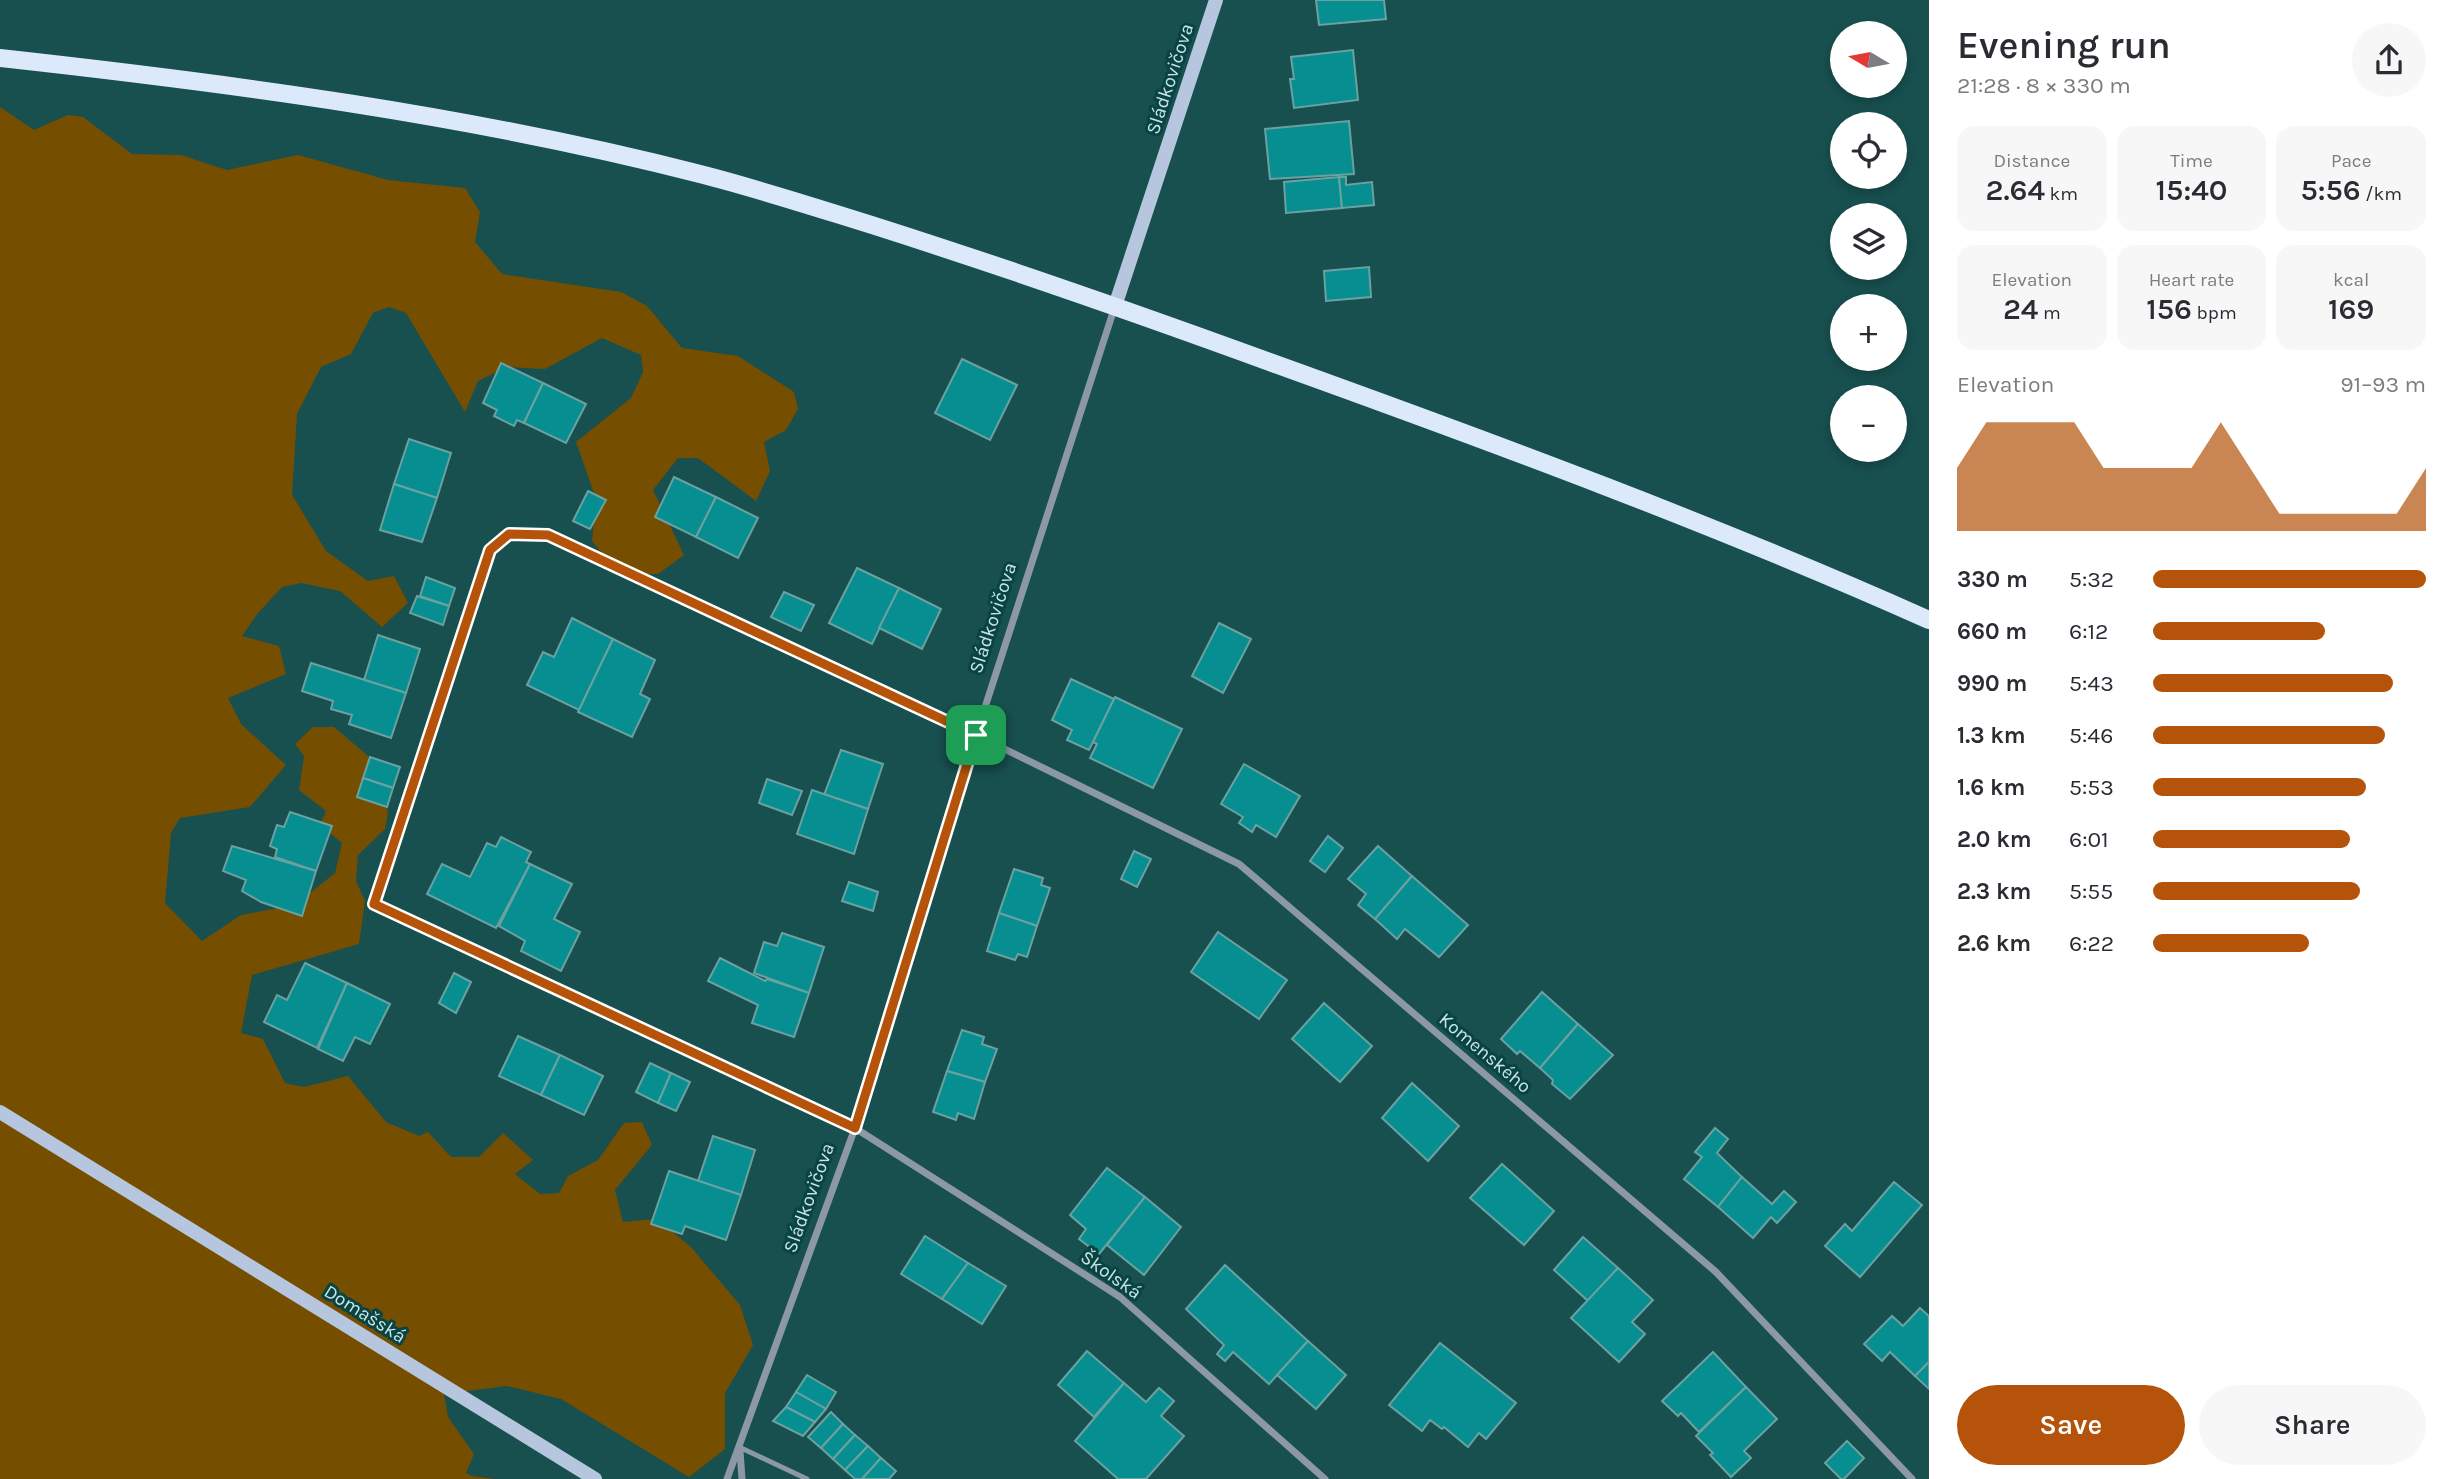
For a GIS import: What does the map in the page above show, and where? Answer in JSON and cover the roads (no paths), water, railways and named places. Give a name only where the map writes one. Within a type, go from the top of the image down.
[{"type":"main road","points":[[0,58],[246,87],[401,111],[625,156],[702,174],[788,199],[948,249],[1115,306],[1545,462],[1929,620]]},
{"type":"street","name":"Sládkovičova","points":[[727,1479],[855,1128],[976,735],[1216,0]]},
{"type":"street","name":"Komenského","points":[[855,1128],[374,904],[490,550],[509,534],[548,535],[976,735],[1239,864],[1716,1272],[1912,1479]]},
{"type":"street","name":"Domašská","points":[[0,1112],[595,1479]]},
{"type":"street","name":"Školská","points":[[855,1128],[1120,1297],[1325,1479]]},
{"type":"street","points":[[739,1447],[742,1479]]},
{"type":"lane","points":[[739,1447],[807,1479]]}]
